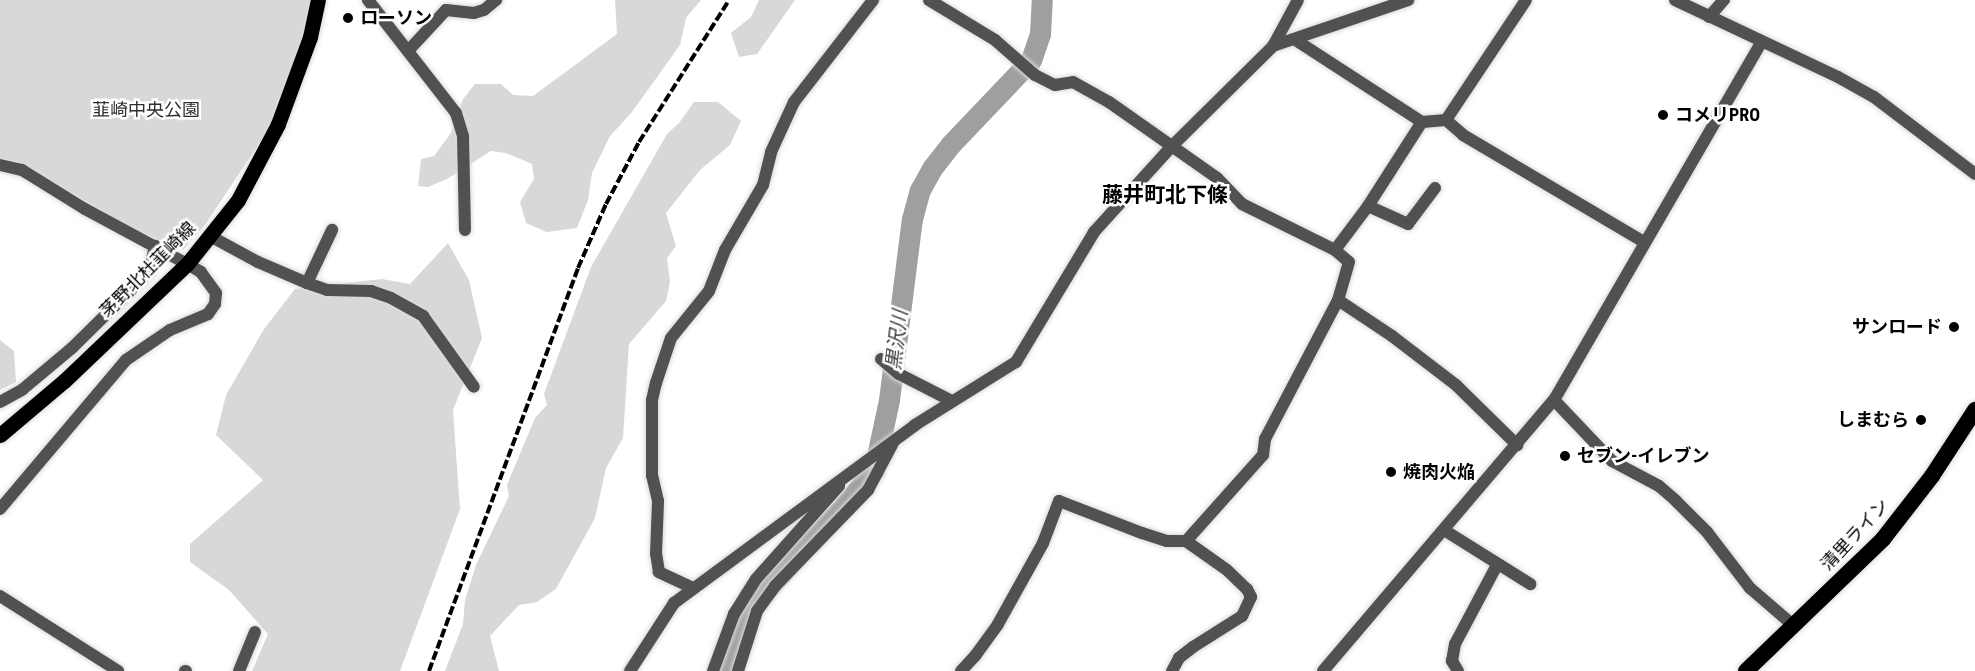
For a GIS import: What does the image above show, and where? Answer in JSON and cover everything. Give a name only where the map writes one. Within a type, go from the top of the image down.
[{"type":"highway","name":"清里ライン","points":[[1746,671],[1883,538],[1932,476],[1975,410]]},
{"type":"main road","name":"茅野北杜韮崎線","points":[[0,435],[64,381],[187,264],[210,236],[249,182],[278,124],[310,37],[318,0]]},
{"type":"street","points":[[368,0],[456,113],[463,136],[465,230]]},
{"type":"street","points":[[408,51],[446,10],[474,13],[484,10],[496,0]]},
{"type":"street","points":[[693,588],[659,572],[656,554],[658,501],[652,476],[652,400],[656,383],[671,338],[709,291],[725,250],[763,185],[771,152],[794,102],[873,0]]},
{"type":"street","points":[[928,0],[995,40],[1035,75],[1055,85],[1073,82],[1109,102],[1217,178],[1242,204],[1335,250],[1349,262],[1338,300],[1266,440],[1263,455],[1186,541]]},
{"type":"street","points":[[630,671],[674,603],[891,443],[952,401],[1016,362],[1094,232],[1172,146],[1273,46],[1298,0]]},
{"type":"street","points":[[1273,46],[1408,0]]},
{"type":"street","points":[[1446,120],[1526,0]]},
{"type":"street","points":[[1674,0],[1761,43],[1838,77],[1874,97],[1975,174]]},
{"type":"street","points":[[1709,17],[1724,0]]},
{"type":"street","points":[[1294,39],[1422,122],[1446,120],[1463,135],[1644,242]]},
{"type":"street","points":[[1323,671],[1554,399],[1644,242],[1707,140],[1761,43]]},
{"type":"street","points":[[1335,250],[1368,206],[1422,122]]},
{"type":"street","points":[[0,165],[22,170],[85,209],[201,272],[216,293],[215,304],[207,314],[170,330],[126,360],[2,500]]},
{"type":"street","points":[[1368,206],[1408,224],[1435,188]]},
{"type":"street","points":[[307,283],[332,230]]},
{"type":"street","points":[[210,236],[258,262],[307,283],[327,290],[371,291],[391,298],[423,316],[474,387]]},
{"type":"street","points":[[0,402],[23,389],[72,348],[149,272],[155,246]]},
{"type":"street","points":[[1338,300],[1392,336],[1456,385],[1517,445]]},
{"type":"street","points":[[884,362],[898,374],[952,401]]},
{"type":"street","points":[[1554,399],[1612,461],[1659,486],[1676,501],[1707,532],[1750,588],[1794,626]]},
{"type":"street","points":[[738,671],[757,611],[775,586],[868,490],[891,443]]},
{"type":"street","points":[[713,671],[734,614],[756,579],[834,494],[844,478]]},
{"type":"street","points":[[961,671],[975,656],[1004,614],[1043,543],[1059,501],[1167,541],[1186,541],[1227,570],[1247,589],[1251,597],[1242,616],[1193,646],[1179,658],[1172,671]]},
{"type":"street","points":[[1444,531],[1530,584]]},
{"type":"street","points":[[1458,671],[1452,661],[1455,644],[1497,565]]},
{"type":"street","points":[[0,596],[118,671]]},
{"type":"street","points":[[239,671],[255,632]]},
{"type":"green space","name":"韮崎中央公園","points":[[0,0],[314,0],[308,30],[274,121],[205,225],[183,250],[133,229],[19,162],[0,159]]},
{"type":"green space","points":[[615,0],[701,0],[686,18],[680,45],[632,112],[610,136],[592,173],[588,200],[577,228],[547,232],[526,223],[520,202],[534,179],[532,164],[506,153],[491,151],[447,179],[428,187],[418,186],[421,159],[434,156],[451,133],[463,99],[475,84],[501,84],[513,95],[533,96],[617,34]]},
{"type":"green space","points":[[759,0],[795,0],[757,54],[739,57],[731,33],[751,17]]},
{"type":"green space","points":[[694,102],[718,102],[741,121],[730,145],[700,170],[666,213],[676,246],[667,258],[670,282],[666,301],[629,344],[623,438],[606,468],[595,518],[556,589],[537,602],[519,605],[490,636],[499,671],[445,671],[463,624],[465,600],[476,565],[509,496],[507,485],[535,418],[547,405],[544,394],[591,267],[667,134],[679,123]]},
{"type":"green space","points":[[448,243],[469,280],[482,338],[453,410],[460,509],[400,671],[252,671],[268,634],[229,590],[190,562],[190,544],[263,480],[216,435],[226,395],[264,329],[295,289],[382,279],[410,284]]},
{"type":"green space","points":[[0,340],[14,351],[16,382],[0,390]]},
{"type":"waterway","name":"黒沢川","points":[[728,671],[737,636],[751,606],[844,506],[874,470],[889,400],[912,219],[920,190],[933,167],[951,144],[1031,60],[1040,34],[1042,0]]},
{"type":"railway","points":[[429,671],[578,268],[606,204],[639,142],[729,0]]},
{"type":"place","name":"ローソン","points":[[348,18]]},
{"type":"place","name":"コメリPRO","points":[[1663,115]]},
{"type":"place","name":"サンロード","points":[[1954,327]]},
{"type":"place","name":"しまむら","points":[[1921,420]]},
{"type":"place","name":"セブン-イレブン","points":[[1565,456]]},
{"type":"place","name":"焼肉火焔","points":[[1391,472]]},
{"type":"district","name":"藤井町北下條","points":[[1165,195]]}]
